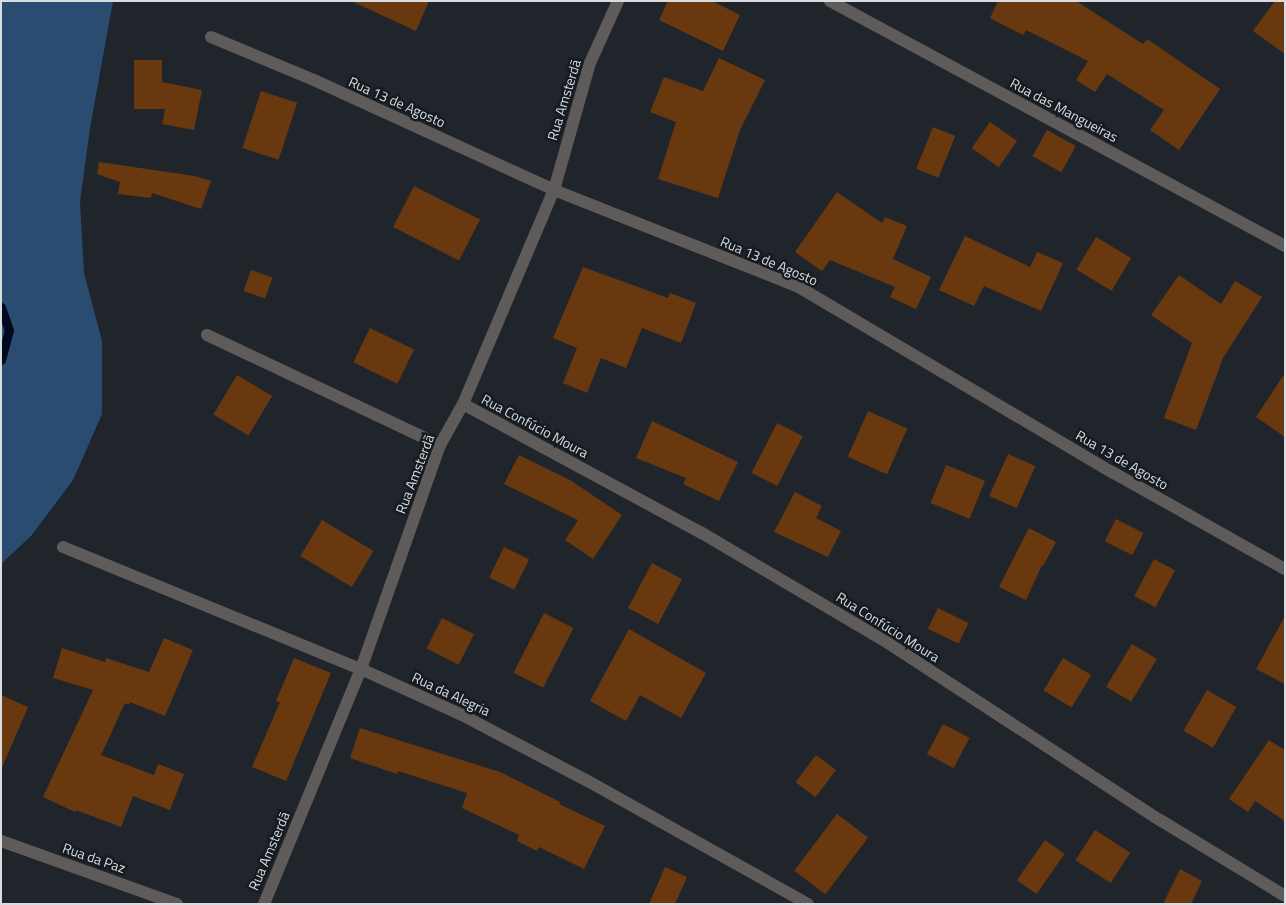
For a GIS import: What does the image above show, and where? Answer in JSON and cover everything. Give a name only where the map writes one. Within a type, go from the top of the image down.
[{"type":"street","name":"Rua Amsterdã","points":[[264,904],[361,669],[440,445],[463,404],[554,190],[590,64],[618,1]]},
{"type":"street","name":"Rua das Mangueiras","points":[[830,1],[1285,246]]},
{"type":"street","name":"Rua 13 de Agosto","points":[[212,38],[314,80],[554,190],[797,286],[1112,472],[1285,569]]},
{"type":"street","points":[[207,335],[440,445]]},
{"type":"street","name":"Rua Confúcio Moura","points":[[463,404],[702,533],[888,643],[1160,820],[1285,896]]},
{"type":"street","name":"Rua da Alegria","points":[[64,547],[361,669],[470,719],[586,780],[808,904]]},
{"type":"street","name":"Rua da Paz","points":[[1,841],[177,904]]},
{"type":"shaded area","points":[[1,1],[113,1],[90,128],[80,202],[84,273],[102,341],[102,414],[73,480],[31,536],[1,564]]},
{"type":"building","points":[[351,1],[429,1],[416,31]]},
{"type":"building","points":[[668,1],[712,1],[740,15],[723,51],[659,20]]},
{"type":"building","points":[[998,1],[1076,1],[1143,44],[1147,39],[1220,89],[1179,150],[1150,130],[1164,110],[1107,74],[1095,92],[1076,80],[1088,61],[1026,30],[1023,35],[990,18]]},
{"type":"building","points":[[1275,1],[1285,1],[1285,54],[1253,31]]},
{"type":"building","points":[[719,58],[765,80],[740,130],[718,198],[658,179],[676,122],[650,112],[664,77],[703,91]]},
{"type":"building","points":[[134,60],[162,60],[162,82],[202,90],[194,130],[162,124],[165,109],[134,109]]},
{"type":"building","points":[[261,91],[297,103],[279,160],[242,148]]},
{"type":"building","points":[[990,122],[1017,141],[999,167],[972,148]]},
{"type":"building","points":[[933,127],[955,136],[938,178],[916,169]]},
{"type":"building","points":[[1047,130],[1076,146],[1061,172],[1032,156]]},
{"type":"building","points":[[99,162],[195,176],[211,181],[201,209],[152,193],[151,198],[118,194],[120,182],[97,174]]},
{"type":"building","points":[[414,186],[480,220],[459,261],[393,227]]},
{"type":"building","points":[[837,192],[882,223],[885,217],[907,226],[893,259],[931,277],[916,309],[890,297],[895,287],[830,260],[822,271],[795,252]]},
{"type":"building","points":[[965,236],[1030,267],[1037,252],[1063,263],[1041,311],[984,286],[974,306],[939,290]]},
{"type":"building","points":[[1096,237],[1131,258],[1112,291],[1076,270]]},
{"type":"building","points":[[583,267],[668,298],[670,293],[696,303],[681,343],[642,328],[626,368],[601,358],[587,393],[563,383],[577,348],[553,338]]},
{"type":"building","points":[[251,270],[273,278],[265,299],[243,291]]},
{"type":"building","points":[[1179,275],[1221,304],[1235,281],[1262,297],[1223,358],[1196,430],[1164,418],[1192,343],[1151,315]]},
{"type":"building","points":[[370,328],[414,349],[397,384],[353,362]]},
{"type":"building","points":[[1285,373],[1285,437],[1256,417]]},
{"type":"building","points":[[237,375],[272,396],[248,436],[213,414]]},
{"type":"building","points":[[868,411],[907,428],[887,474],[848,457]]},
{"type":"building","points":[[652,421],[738,462],[719,501],[683,484],[686,478],[636,458]]},
{"type":"building","points":[[777,423],[803,436],[777,486],[752,473]]},
{"type":"building","points":[[1008,454],[1035,466],[1017,508],[989,496]]},
{"type":"building","points":[[519,455],[570,480],[622,515],[593,559],[565,540],[578,520],[504,484]]},
{"type":"building","points":[[946,465],[985,481],[970,519],[931,503]]},
{"type":"building","points":[[795,492],[822,506],[816,518],[841,531],[828,557],[774,532]]},
{"type":"building","points":[[1116,519],[1144,533],[1132,555],[1105,541]]},
{"type":"building","points":[[322,520],[373,551],[352,587],[300,556]]},
{"type":"building","points":[[1029,528],[1056,542],[1042,565],[1026,600],[999,587]]},
{"type":"building","points":[[504,547],[529,559],[514,590],[489,578]]},
{"type":"building","points":[[1154,559],[1175,570],[1155,607],[1134,596]]},
{"type":"building","points":[[652,563],[682,579],[658,624],[628,608]]},
{"type":"building","points":[[938,608],[969,623],[958,644],[928,629]]},
{"type":"building","points":[[544,613],[573,628],[543,688],[514,673]]},
{"type":"building","points":[[1285,616],[1285,684],[1256,669]]},
{"type":"building","points":[[442,618],[474,634],[459,665],[427,648]]},
{"type":"building","points":[[629,629],[706,673],[681,718],[640,695],[626,721],[590,701]]},
{"type":"building","points":[[164,638],[193,650],[165,716],[130,702],[129,705],[125,703],[101,755],[154,775],[158,764],[184,774],[170,810],[133,796],[121,827],[76,810],[75,812],[43,797],[93,690],[53,678],[62,648],[105,662],[106,658],[149,672]]},
{"type":"building","points":[[1132,644],[1157,659],[1131,702],[1106,687]]},
{"type":"building","points":[[294,658],[331,673],[286,781],[252,767],[280,702],[276,701]]},
{"type":"building","points":[[1063,658],[1091,675],[1072,708],[1043,691]]},
{"type":"building","points":[[1207,690],[1236,707],[1213,748],[1184,731]]},
{"type":"building","points":[[1,695],[28,707],[1,770]]},
{"type":"building","points":[[943,724],[969,738],[954,768],[927,754]]},
{"type":"building","points":[[360,728],[500,772],[605,826],[584,869],[539,847],[537,851],[517,841],[519,835],[462,808],[467,793],[398,771],[397,774],[350,758]]},
{"type":"building","points":[[1269,740],[1285,750],[1285,821],[1255,801],[1248,812],[1229,799]]},
{"type":"building","points":[[816,755],[836,770],[816,797],[796,782]]},
{"type":"building","points":[[837,814],[868,837],[825,894],[794,871]]},
{"type":"building","points":[[1095,830],[1130,853],[1111,883],[1075,860]]},
{"type":"building","points":[[1045,840],[1065,854],[1037,894],[1017,880]]},
{"type":"building","points":[[665,867],[687,877],[675,904],[649,904]]},
{"type":"building","points":[[1180,869],[1202,881],[1191,904],[1163,904]]},
{"type":"waterway","points":[[1,307],[9,330],[1,360]]}]
